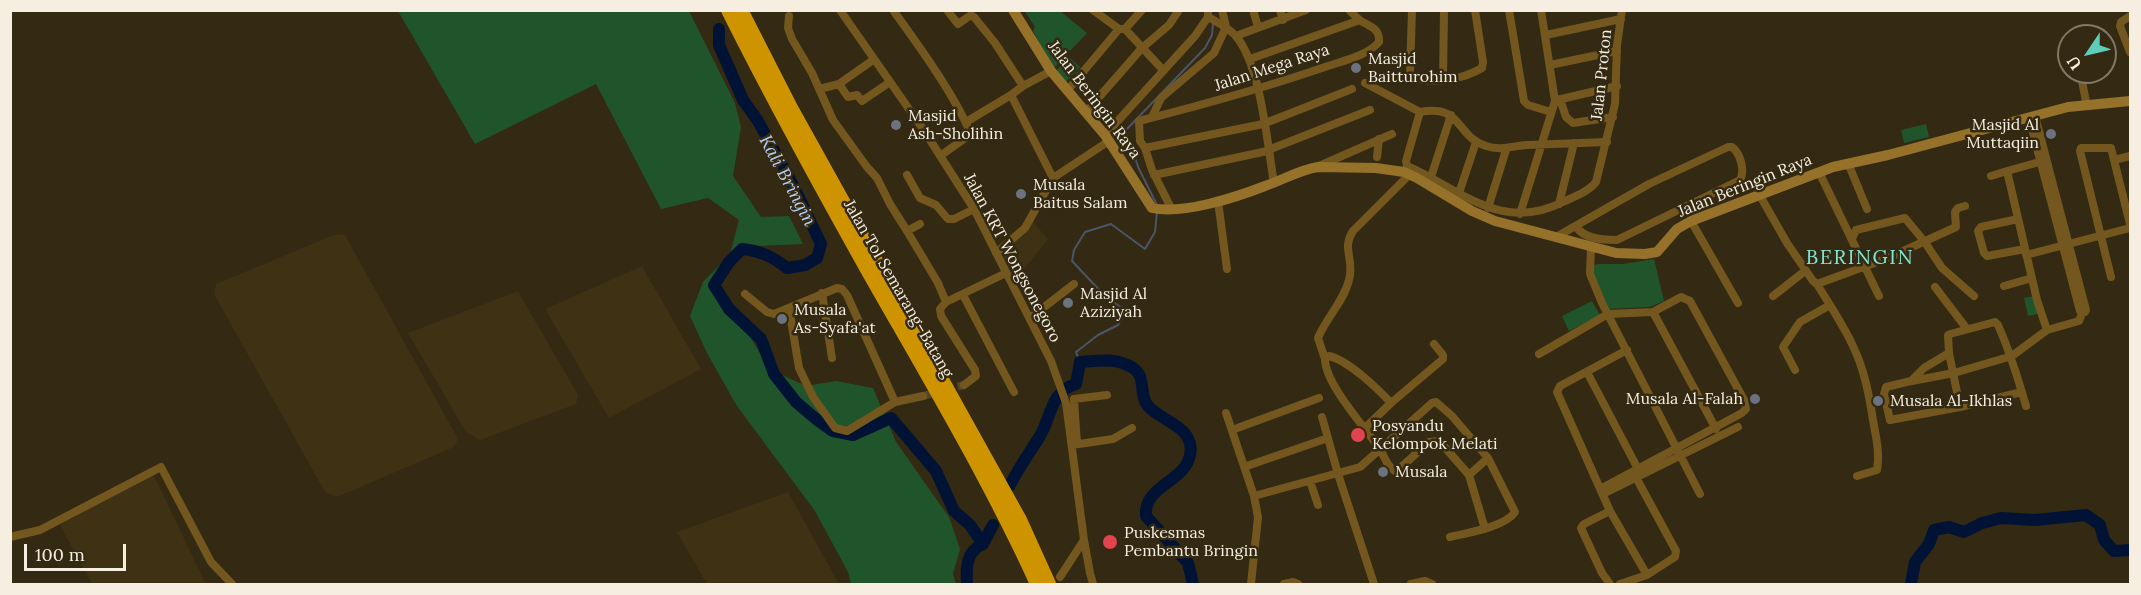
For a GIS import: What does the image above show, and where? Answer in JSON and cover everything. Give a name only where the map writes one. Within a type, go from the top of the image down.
[{"type":"highway","name":"Jalan Tol Semarang–Batang","points":[[728,10],[747,35],[832,206],[956,423],[1002,497],[1016,526],[1037,585]]},
{"type":"highway","name":"Jalan Tol Semarang–Batang","points":[[741,10],[747,35]]},
{"type":"highway","name":"Jalan Tol Semarang–Batang","points":[[1016,526],[1055,581]]},
{"type":"street","name":"Jalan KRT Wongsonegoro","points":[[840,10],[974,209],[1056,371],[1066,403],[1074,444]]},
{"type":"street","points":[[893,10],[966,122],[971,134],[940,156]]},
{"type":"street","points":[[947,10],[958,24],[971,15],[974,17],[995,43],[1023,86]]},
{"type":"street","name":"Jalan Beringin Raya","points":[[1013,10],[1051,71],[1162,209],[1218,201],[1318,167],[1376,168],[1410,174],[1482,216],[1623,254],[1657,252],[1677,229],[1691,220],[1848,163],[1888,155],[2068,107],[2130,101]]},
{"type":"street","points":[[1093,10],[1122,29],[1163,70]]},
{"type":"street","points":[[1086,112],[1143,48],[1169,25],[1179,10]]},
{"type":"street","points":[[1152,117],[1161,98],[1212,56],[1226,27],[1222,10]]},
{"type":"street","points":[[1253,10],[1258,27]]},
{"type":"street","points":[[1280,10],[1283,20]]},
{"type":"street","points":[[1236,36],[1306,10]]},
{"type":"street","points":[[1250,59],[1360,20],[1349,10]]},
{"type":"street","points":[[1412,10],[1410,72],[1413,78],[1443,80],[1468,76],[1483,67],[1475,10]]},
{"type":"street","points":[[1443,80],[1444,10]]},
{"type":"street","points":[[1509,10],[1524,102],[1551,112]]},
{"type":"street","points":[[1541,10],[1558,100],[1566,117],[1573,123],[1612,117]]},
{"type":"street","points":[[1067,91],[1122,29],[1142,11]]},
{"type":"street","points":[[996,253],[1025,228],[1053,178],[1107,138],[1163,70],[1195,36],[1208,14],[1236,36],[1250,59],[1258,90],[1274,183]]},
{"type":"street","points":[[1546,35],[1622,15]]},
{"type":"street","name":"Jalan Proton","points":[[1520,214],[1559,204],[1594,185],[1612,117],[1617,86],[1617,51],[1622,15]]},
{"type":"street","points":[[789,16],[788,28],[792,39],[833,120],[877,178],[890,204],[938,283],[946,302]]},
{"type":"street","points":[[2130,16],[2122,20],[2120,26],[2130,52]]},
{"type":"street","name":"Jalan Mega Raya","points":[[1145,148],[1139,138],[1139,121],[1258,90],[1375,47],[1379,42],[1377,31],[1360,20]]},
{"type":"street","points":[[1550,65],[1617,51]]},
{"type":"street","points":[[819,89],[839,84],[873,60]]},
{"type":"street","points":[[966,122],[1051,71]]},
{"type":"street","points":[[839,84],[848,97],[857,95],[862,101],[890,82]]},
{"type":"street","points":[[1365,83],[1420,112],[1433,110],[1451,115],[1476,142],[1489,147],[1506,150],[1541,143],[1606,142]]},
{"type":"street","points":[[2082,84],[2087,106]]},
{"type":"street","points":[[1420,112],[1406,161],[1407,166],[1488,208],[1520,214],[1551,112],[1558,100],[1617,86]]},
{"type":"street","points":[[1162,209],[1145,148],[1263,124],[1352,89]]},
{"type":"street","points":[[1011,95],[1053,178]]},
{"type":"street","points":[[1154,175],[1263,153],[1268,149],[1370,110]]},
{"type":"street","points":[[1431,177],[1451,115]]},
{"type":"street","points":[[2022,392],[1960,407],[1890,420],[1885,389],[1911,381],[1954,373],[2012,356],[2047,330],[2079,321],[2082,312],[2032,117]]},
{"type":"street","points":[[1318,167],[1392,134]]},
{"type":"street","points":[[1377,157],[1379,139]]},
{"type":"street","points":[[1459,194],[1476,142]]},
{"type":"street","points":[[1559,204],[1574,144]]},
{"type":"street","points":[[1556,237],[1649,184],[1728,147],[1737,151],[1743,173],[1740,180],[1617,240],[1583,235],[1576,226]]},
{"type":"street","points":[[2018,219],[1980,228],[1977,231],[1987,256],[2066,245],[2101,236],[2130,226],[2110,147],[2081,148],[2080,150],[2101,236],[2111,277]]},
{"type":"street","points":[[1488,208],[1506,150]]},
{"type":"street","points":[[2114,160],[2130,156]]},
{"type":"street","points":[[1991,176],[2043,161]]},
{"type":"street","points":[[1848,163],[1867,209]]},
{"type":"street","points":[[2007,171],[2025,252],[2047,330]]},
{"type":"street","points":[[1819,172],[1879,296]]},
{"type":"street","points":[[1410,174],[1353,231],[1347,240],[1346,245],[1351,258],[1349,281],[1318,338],[1327,370],[1339,392],[1380,449],[1389,467],[1395,471],[1429,442],[1438,441],[1469,475],[1485,529]]},
{"type":"street","points":[[907,176],[920,198],[936,205],[948,219],[954,219],[974,209]]},
{"type":"street","points":[[1759,194],[1805,271],[1817,284],[1830,305],[1861,364],[1879,448],[1877,470],[1857,476]]},
{"type":"street","points":[[1218,201],[1227,269]]},
{"type":"street","points":[[1817,284],[1864,267],[1956,227],[1955,212],[1958,208],[1965,206]]},
{"type":"street","points":[[1852,239],[1856,230],[1905,218],[1942,267],[1974,296]]},
{"type":"street","points":[[1691,220],[1738,303]]},
{"type":"street","points":[[907,231],[920,224]]},
{"type":"street","points":[[1591,247],[1590,273],[1608,314],[1700,494]]},
{"type":"street","points":[[1773,296],[1805,271]]},
{"type":"street","points":[[964,385],[976,376],[975,370],[941,316],[940,309],[946,302],[1006,273]]},
{"type":"street","points":[[2004,286],[2032,278]]},
{"type":"street","points":[[1030,318],[1074,284]]},
{"type":"street","points":[[1935,287],[1967,328]]},
{"type":"street","points":[[745,294],[767,312],[774,314],[822,293],[837,288],[842,289],[895,402]]},
{"type":"street","points":[[822,293],[832,358]]},
{"type":"street","points":[[963,295],[1014,392]]},
{"type":"street","points":[[1539,354],[1608,314],[1653,312],[1681,297],[1690,301],[1744,400],[1746,409],[1742,413],[1602,491]]},
{"type":"street","points":[[1795,370],[1784,347],[1800,322],[1830,305]]},
{"type":"street","points":[[789,308],[799,368],[813,397],[835,428],[847,432],[895,402],[923,396]]},
{"type":"street","points":[[1653,312],[1716,429]]},
{"type":"street","points":[[1960,407],[1949,353],[1948,335],[1995,322],[2012,356],[2026,406]]},
{"type":"street","points":[[1364,429],[1443,359],[1443,355],[1434,344]]},
{"type":"street","points":[[1627,350],[1560,386],[1557,392],[1610,511],[1647,575]]},
{"type":"street","points":[[1911,381],[1924,368],[1949,353]]},
{"type":"street","points":[[1325,359],[1329,356],[1340,360],[1380,391],[1391,403]]},
{"type":"street","points":[[1587,372],[1676,551],[1675,557],[1647,575],[1620,585]]},
{"type":"street","points":[[1093,585],[1084,540],[1074,444],[1074,399],[1107,395]]},
{"type":"street","points":[[1232,430],[1319,398]]},
{"type":"street","points":[[1254,496],[1360,467],[1432,403],[1440,404],[1488,458],[1515,512],[1511,517],[1485,529],[1450,537]]},
{"type":"street","points":[[1226,413],[1254,496],[1258,517],[1251,585]]},
{"type":"street","points":[[1322,417],[1374,585]]},
{"type":"street","points":[[1636,473],[1680,457],[1738,427]]},
{"type":"street","points":[[1074,444],[1113,439],[1132,428]]},
{"type":"street","points":[[1244,467],[1328,438]]},
{"type":"street","points":[[1469,475],[1488,458]]},
{"type":"street","points":[[10,537],[40,530],[161,467],[211,562],[232,585]]},
{"type":"street","points":[[1310,481],[1318,505]]},
{"type":"street","points":[[1610,511],[1584,524],[1581,528],[1610,585]]},
{"type":"street","points":[[1055,581],[1084,540]]},
{"type":"street","points":[[1411,585],[1425,581],[1432,585]]},
{"type":"street","points":[[1284,585],[1293,582],[1298,585]]},
{"type":"shaded area","points":[[1032,221],[1048,239],[1015,281],[999,253]]},
{"type":"shaded area","points":[[336,234],[345,235],[458,439],[454,447],[337,497],[325,492],[214,294],[216,284]]},
{"type":"shaded area","points":[[642,266],[701,369],[609,418],[545,309]]},
{"type":"shaded area","points":[[518,291],[578,395],[576,404],[480,440],[466,432],[408,333]]},
{"type":"shaded area","points":[[153,474],[206,584],[92,584],[58,521]]},
{"type":"shaded area","points":[[788,492],[839,584],[707,584],[677,532]]},
{"type":"green space","points":[[1024,10],[1060,11],[1087,33],[1055,67],[1043,50],[1033,31],[1035,27]]},
{"type":"green space","points":[[398,11],[689,11],[735,103],[741,127],[733,176],[761,217],[789,216],[803,244],[757,246],[736,260],[719,290],[725,304],[771,370],[806,386],[836,381],[873,388],[896,442],[949,517],[960,549],[953,574],[956,584],[851,584],[848,572],[815,511],[737,406],[707,353],[690,316],[703,282],[730,254],[739,220],[708,198],[661,209],[596,84],[475,144]]},
{"type":"green space","points":[[1069,57],[1080,67],[1066,82],[1055,72]]},
{"type":"green space","points":[[1926,124],[1929,137],[1904,143],[1901,130]]},
{"type":"green space","points":[[1654,259],[1664,301],[1650,307],[1606,309],[1590,270],[1592,266]]},
{"type":"green space","points":[[2034,296],[2038,314],[2028,316],[2024,298]]},
{"type":"green space","points":[[1592,301],[1600,315],[1569,331],[1562,316]]},
{"type":"waterway","points":[[1157,205],[1139,169],[1125,131],[1205,48],[1212,35],[1213,24]]},
{"type":"waterway","name":"Kali Bringin","points":[[719,29],[719,45],[743,100],[758,121],[794,187],[821,244],[817,258],[805,265],[787,268],[766,255],[742,249],[729,262],[714,285],[729,309],[761,339],[774,374],[796,402],[816,419],[833,431],[853,435],[891,418],[936,471],[954,511],[970,525],[983,544],[977,547],[970,556],[967,566],[967,584]]},
{"type":"waterway","points":[[1080,362],[1076,352],[1098,335],[1118,325],[1126,311],[1105,296],[1072,261],[1074,250],[1085,232],[1111,224],[1145,249],[1155,232],[1157,211]]},
{"type":"waterway","points":[[1010,485],[1040,436],[1056,399],[1067,388],[1076,384],[1080,362],[1107,360],[1120,362],[1133,368],[1140,376],[1143,396],[1148,406],[1183,431],[1188,438],[1190,455],[1187,464],[1151,498],[1146,516],[1188,563],[1193,584]]},
{"type":"waterway","points":[[1911,584],[1915,562],[1929,544],[1934,530],[1949,527],[1964,532],[1982,523],[2001,518],[2035,520],[2086,515],[2100,525],[2104,540],[2114,551],[2130,550]]},
{"type":"waterway","points":[[983,544],[993,525]]},
{"type":"tunnel","points":[[923,396],[964,385]]},
{"type":"place","name":"Masjid Baitturohim","points":[[1356,68]]},
{"type":"place","name":"Masjid Ash-Sholihin","points":[[896,125]]},
{"type":"place","name":"Masjid Al Muttaqiin","points":[[2051,134]]},
{"type":"place","name":"Musala Baitus Salam","points":[[1021,194]]},
{"type":"place","name":"Masjid Al Aziziyah","points":[[1068,303]]},
{"type":"place","name":"Musala As-Syafa'at","points":[[782,319]]},
{"type":"place","name":"Musala Al-Falah","points":[[1755,399]]},
{"type":"place","name":"Musala Al-Ikhlas","points":[[1878,401]]},
{"type":"place","name":"Posyandu Kelompok Melati","points":[[1358,435]]},
{"type":"place","name":"Musala","points":[[1383,472]]},
{"type":"place","name":"Puskesmas Pembantu Bringin","points":[[1110,542]]},
{"type":"district","name":"BERINGIN","points":[[1860,258]]}]
